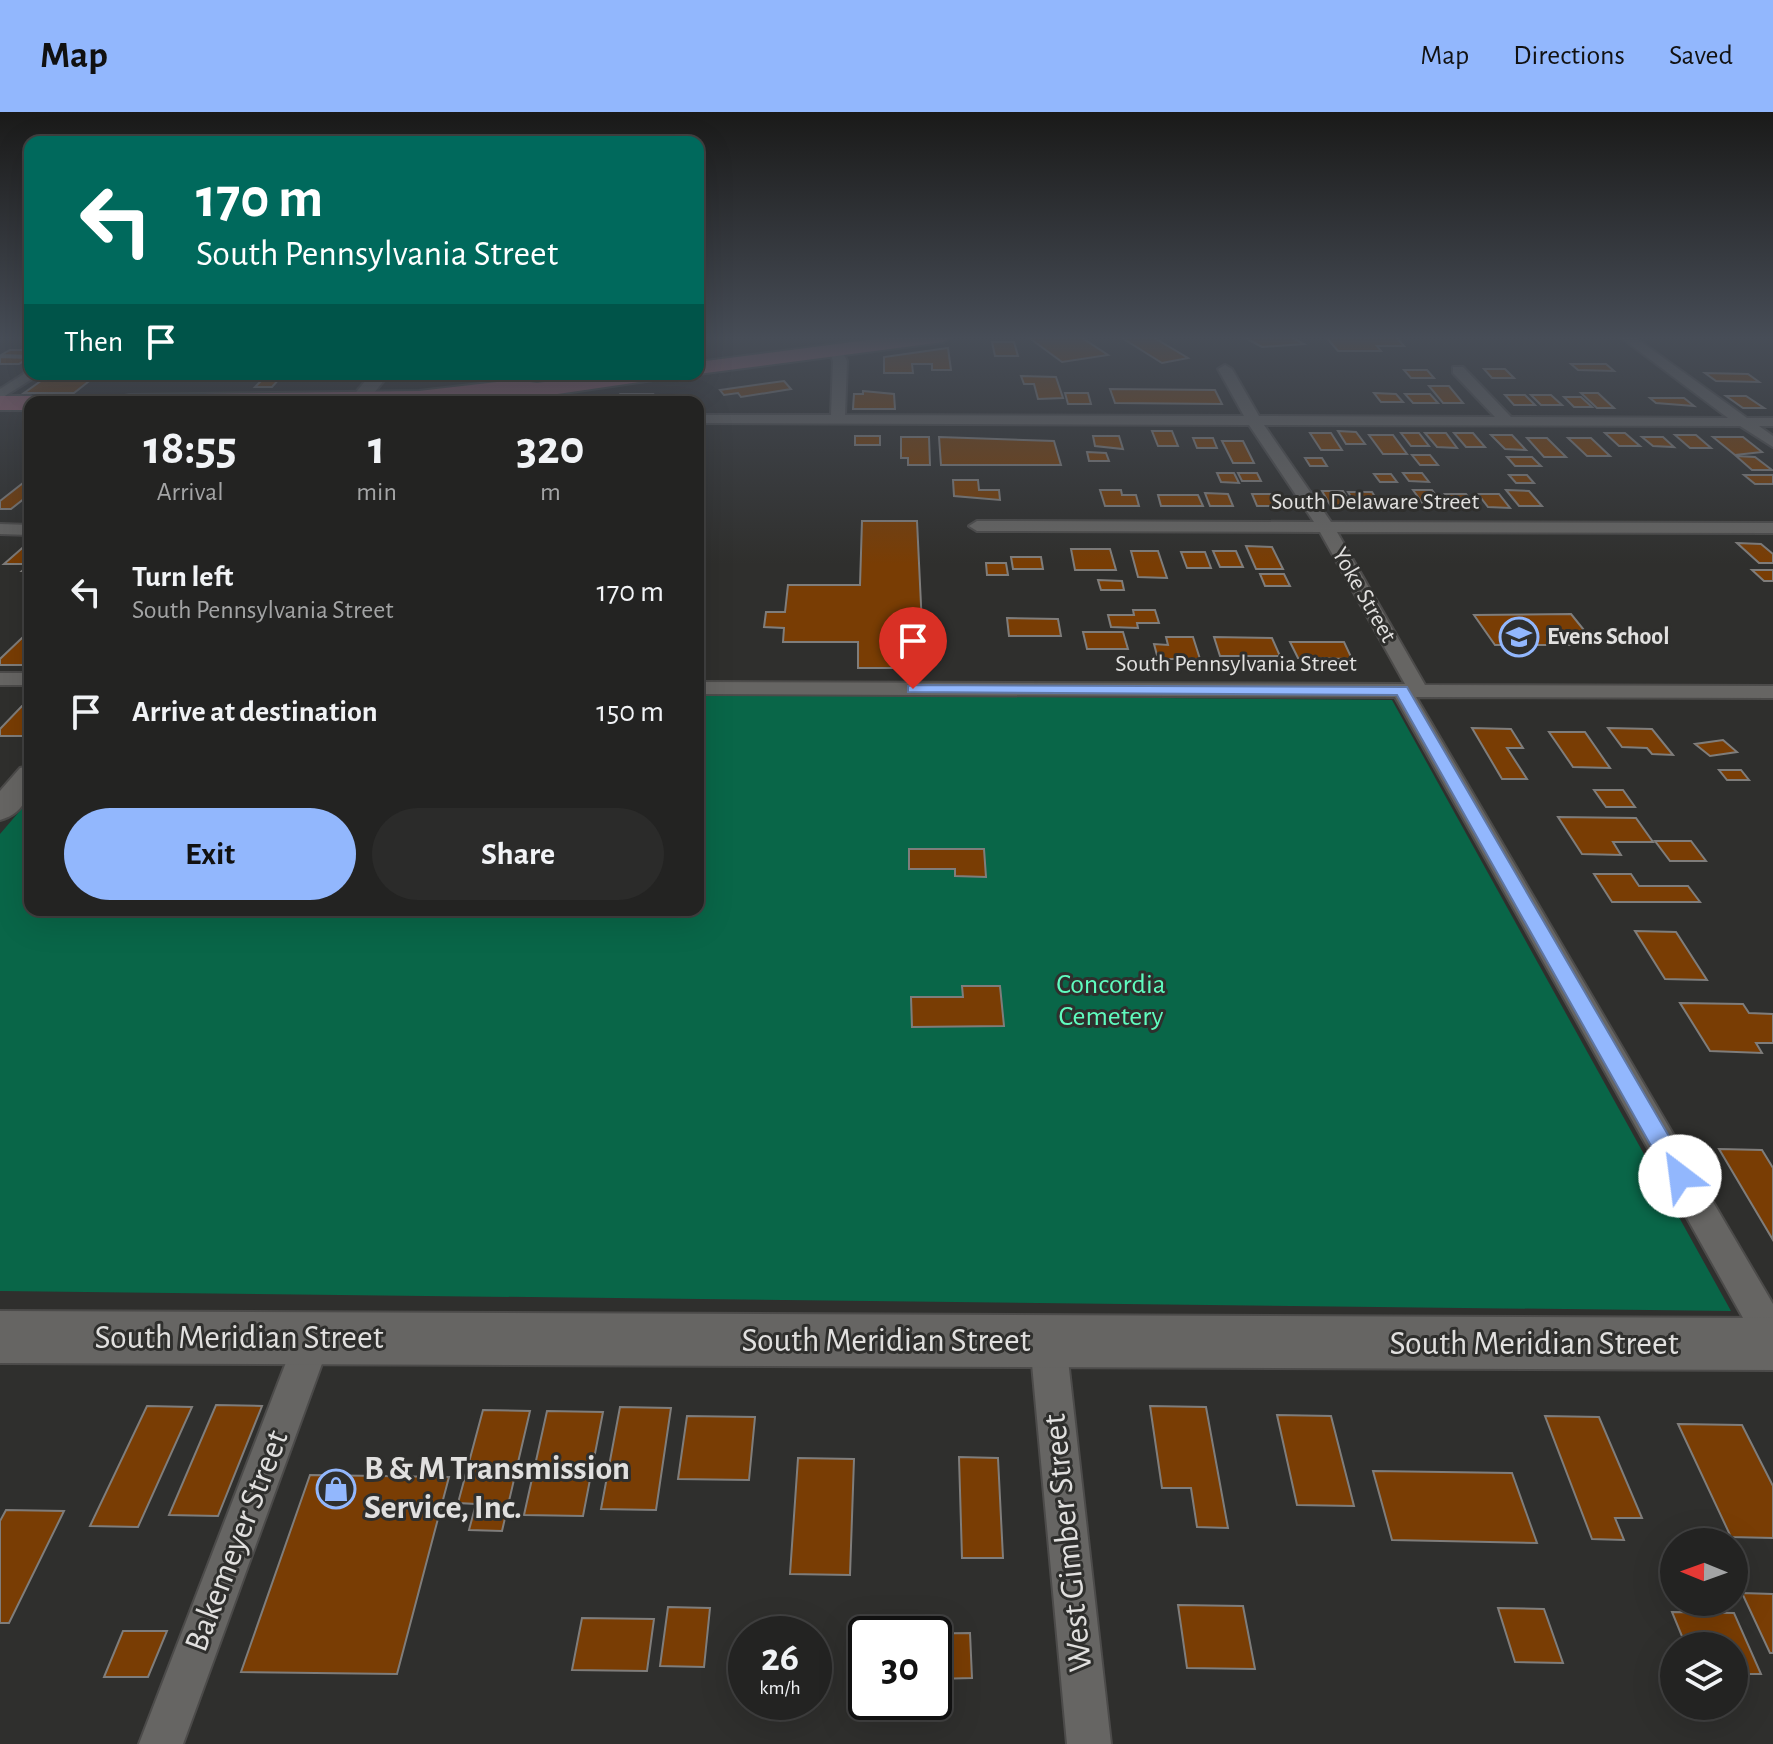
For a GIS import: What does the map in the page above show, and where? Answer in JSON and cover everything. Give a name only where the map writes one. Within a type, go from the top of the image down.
[{"type":"main road","points":[[0,417],[24,417]]},
{"type":"main road","name":"South Meridian Street","points":[[0,1337],[1773,1344]]},
{"type":"street","points":[[838,412],[838,419]]},
{"type":"street","name":"Yoke Street","points":[[1249,412],[1325,526],[1410,690],[1773,1338]]},
{"type":"street","points":[[1499,412],[1507,421]]},
{"type":"street","points":[[1729,412],[1773,443]]},
{"type":"street","points":[[704,419],[1773,422]]},
{"type":"street","name":"South Delaware Street","points":[[977,526],[1773,528]]},
{"type":"street","points":[[0,529],[24,530]]},
{"type":"street","points":[[0,679],[24,679]]},
{"type":"street","name":"South Pennsylvania Street","points":[[704,688],[1773,692]]},
{"type":"street","points":[[0,810],[24,782]]},
{"type":"street","name":"Bakemeyer Street","points":[[161,1744],[313,1339]]},
{"type":"street","name":"West Gimber Street","points":[[1048,1342],[1089,1744]]},
{"type":"green space","name":"Concordia Cemetery","points":[[704,694],[1392,700],[1731,1311],[0,1291],[0,834],[24,806],[24,916],[704,916]]},
{"type":"building","points":[[1152,431],[1172,431],[1178,446],[1158,446]]},
{"type":"building","points":[[1338,431],[1356,432],[1365,444],[1346,444]]},
{"type":"building","points":[[1310,433],[1331,433],[1342,450],[1321,450]]},
{"type":"building","points":[[1401,433],[1419,433],[1429,446],[1411,446]]},
{"type":"building","points":[[1425,433],[1446,433],[1457,448],[1437,447]]},
{"type":"building","points":[[1454,433],[1473,433],[1485,447],[1466,447]]},
{"type":"building","points":[[1605,433],[1625,433],[1640,446],[1619,446]]},
{"type":"building","points":[[1369,435],[1393,435],[1407,454],[1383,454]]},
{"type":"building","points":[[1491,435],[1512,435],[1526,450],[1505,449]]},
{"type":"building","points":[[1675,435],[1696,435],[1711,448],[1690,448]]},
{"type":"building","points":[[855,436],[880,436],[880,445],[855,445]]},
{"type":"building","points":[[1093,436],[1119,436],[1123,449],[1095,446]]},
{"type":"building","points":[[901,437],[929,437],[930,465],[908,465],[908,458],[901,458]]},
{"type":"building","points":[[939,437],[1054,441],[1061,465],[941,465]]},
{"type":"building","points":[[1642,437],[1663,437],[1674,447],[1653,446]]},
{"type":"building","points":[[1713,437],[1743,437],[1762,452],[1735,455]]},
{"type":"building","points":[[1193,438],[1213,438],[1217,448],[1197,448]]},
{"type":"building","points":[[1527,438],[1547,438],[1566,457],[1544,457]]},
{"type":"building","points":[[1568,438],[1591,438],[1610,456],[1587,456]]},
{"type":"building","points":[[1222,441],[1243,441],[1254,463],[1233,463]]},
{"type":"building","points":[[1087,452],[1106,453],[1109,461],[1089,461]]},
{"type":"building","points":[[1412,455],[1430,455],[1438,465],[1420,465]]},
{"type":"building","points":[[1736,456],[1755,457],[1772,470],[1752,470]]},
{"type":"building","points":[[1507,457],[1532,457],[1541,466],[1515,466]]},
{"type":"building","points":[[1305,458],[1322,458],[1327,466],[1310,466]]},
{"type":"building","points":[[1217,473],[1234,473],[1239,483],[1221,482]]},
{"type":"building","points":[[1238,473],[1257,473],[1261,481],[1242,481]]},
{"type":"building","points":[[1403,473],[1422,473],[1429,482],[1409,481]]},
{"type":"building","points":[[1374,474],[1391,474],[1397,482],[1380,482]]},
{"type":"building","points":[[1509,475],[1527,475],[1534,483],[1516,483]]},
{"type":"building","points":[[1744,475],[1773,475],[1773,484],[1755,484]]},
{"type":"building","points":[[953,480],[978,480],[979,490],[999,490],[1000,500],[954,496]]},
{"type":"building","points":[[24,483],[24,499],[11,509],[0,509],[0,501]]},
{"type":"building","points":[[1100,490],[1121,490],[1122,495],[1136,495],[1139,506],[1105,506]]},
{"type":"building","points":[[1413,490],[1432,490],[1445,508],[1426,508]]},
{"type":"building","points":[[1506,490],[1529,491],[1542,506],[1519,506]]},
{"type":"building","points":[[1322,491],[1343,491],[1353,508],[1332,508]]},
{"type":"building","points":[[1348,492],[1372,492],[1382,508],[1358,508]]},
{"type":"building","points":[[1205,493],[1228,494],[1233,506],[1210,506]]},
{"type":"building","points":[[1252,494],[1275,494],[1281,506],[1257,506]]},
{"type":"building","points":[[1445,494],[1466,494],[1477,508],[1456,508]]},
{"type":"building","points":[[1478,494],[1499,494],[1510,508],[1488,507]]},
{"type":"building","points":[[1158,495],[1198,495],[1203,506],[1161,506]]},
{"type":"building","points":[[862,521],[917,521],[924,668],[858,668],[858,642],[783,642],[784,628],[764,627],[766,612],[785,612],[788,585],[860,585]]},
{"type":"building","points":[[1737,543],[1761,544],[1773,554],[1773,563],[1759,563]]},
{"type":"building","points":[[24,546],[24,564],[4,564]]},
{"type":"building","points":[[1246,546],[1272,547],[1283,569],[1256,569]]},
{"type":"building","points":[[1071,549],[1110,549],[1116,570],[1075,570]]},
{"type":"building","points":[[1131,551],[1158,551],[1167,578],[1138,577]]},
{"type":"building","points":[[1213,551],[1236,551],[1243,567],[1220,567]]},
{"type":"building","points":[[1181,552],[1205,552],[1211,568],[1187,568]]},
{"type":"building","points":[[1011,557],[1041,557],[1043,569],[1013,569]]},
{"type":"building","points":[[986,563],[1006,563],[1008,575],[987,575]]},
{"type":"building","points":[[1752,570],[1773,570],[1773,581],[1764,581]]},
{"type":"building","points":[[1260,574],[1284,574],[1290,586],[1265,586]]},
{"type":"building","points":[[1098,580],[1122,581],[1124,590],[1101,590]]},
{"type":"building","points":[[1133,610],[1155,610],[1159,623],[1137,623],[1138,628],[1111,627],[1108,615],[1134,615]]},
{"type":"building","points":[[1571,614],[1596,645],[1495,645],[1474,615]]},
{"type":"building","points":[[1007,618],[1058,619],[1061,636],[1009,636]]},
{"type":"building","points":[[1083,632],[1123,632],[1128,649],[1087,649]]},
{"type":"building","points":[[24,637],[24,665],[0,665],[0,659]]},
{"type":"building","points":[[1166,637],[1193,637],[1200,659],[1158,659],[1154,644],[1168,645]]},
{"type":"building","points":[[1214,637],[1272,638],[1280,656],[1220,656]]},
{"type":"building","points":[[1290,642],[1344,642],[1352,659],[1298,658]]},
{"type":"building","points":[[24,706],[24,736],[0,736],[0,729]]},
{"type":"building","points":[[1472,728],[1511,729],[1523,748],[1507,748],[1527,779],[1502,779]]},
{"type":"building","points":[[1608,728],[1652,729],[1673,755],[1652,754],[1647,748],[1622,747]]},
{"type":"building","points":[[1549,732],[1585,732],[1610,768],[1573,767]]},
{"type":"building","points":[[1723,740],[1737,752],[1710,756],[1695,744]]},
{"type":"building","points":[[1719,770],[1741,770],[1749,780],[1727,780]]},
{"type":"building","points":[[1594,790],[1623,790],[1635,807],[1606,807]]},
{"type":"building","points":[[1558,817],[1636,818],[1653,842],[1613,842],[1621,855],[1582,854]]},
{"type":"building","points":[[1655,841],[1691,841],[1706,861],[1670,861]]},
{"type":"building","points":[[909,849],[984,849],[986,877],[955,876],[955,869],[909,869]]},
{"type":"building","points":[[1594,874],[1631,874],[1639,886],[1688,886],[1700,902],[1612,902]]},
{"type":"building","points":[[1635,931],[1676,932],[1707,980],[1665,979]]},
{"type":"building","points":[[962,986],[1000,986],[1004,1026],[912,1027],[911,997],[963,997]]},
{"type":"building","points":[[1680,1003],[1743,1004],[1749,1013],[1773,1014],[1773,1043],[1756,1043],[1762,1053],[1710,1051]]},
{"type":"building","points":[[1719,1149],[1762,1150],[1773,1168],[1773,1240]]},
{"type":"building","points":[[216,1405],[262,1406],[218,1516],[169,1515]]},
{"type":"building","points":[[147,1406],[192,1407],[138,1527],[90,1526]]},
{"type":"building","points":[[1150,1406],[1206,1407],[1228,1528],[1197,1527],[1191,1488],[1162,1488]]},
{"type":"building","points":[[620,1407],[671,1408],[656,1510],[601,1509]]},
{"type":"building","points":[[483,1410],[530,1411],[502,1531],[469,1530],[476,1504],[458,1503]]},
{"type":"building","points":[[547,1411],[603,1412],[583,1516],[524,1515]]},
{"type":"building","points":[[1277,1415],[1331,1416],[1354,1506],[1297,1505]]},
{"type":"building","points":[[687,1416],[755,1417],[749,1480],[678,1479]]},
{"type":"building","points":[[1545,1416],[1599,1417],[1642,1518],[1615,1518],[1624,1540],[1592,1539]]},
{"type":"building","points":[[1678,1424],[1742,1425],[1773,1486],[1773,1538],[1748,1537],[1748,1528],[1727,1528]]},
{"type":"building","points":[[959,1457],[998,1458],[1003,1558],[962,1558]]},
{"type":"building","points":[[798,1458],[854,1459],[850,1575],[790,1574]]},
{"type":"building","points":[[1373,1471],[1512,1473],[1537,1543],[1392,1540]]},
{"type":"building","points":[[310,1475],[449,1477],[397,1674],[241,1672]]},
{"type":"building","points":[[6,1510],[64,1511],[9,1623],[0,1623],[0,1521]]},
{"type":"building","points":[[1748,1593],[1773,1594],[1773,1653],[1770,1653],[1748,1606]]},
{"type":"building","points":[[1178,1605],[1243,1606],[1255,1669],[1187,1668]]},
{"type":"building","points":[[668,1607],[710,1608],[704,1667],[660,1666]]},
{"type":"building","points":[[1498,1608],[1544,1609],[1563,1663],[1515,1662]]},
{"type":"building","points":[[1674,1616],[1735,1616],[1742,1632],[1680,1632]]},
{"type":"building","points":[[582,1618],[654,1619],[647,1671],[572,1670]]},
{"type":"building","points":[[123,1631],[167,1631],[148,1677],[104,1677]]},
{"type":"building","points":[[952,1633],[970,1633],[972,1678],[952,1679]]},
{"type":"building","points":[[1748,1645],[1761,1674],[1748,1674]]},
{"type":"place","name":"Evens School","points":[[1519,637]]},
{"type":"place","name":"B & M Transmission Service, Inc.","points":[[336,1489]]},
{"type":"route","points":[[913,689],[1402,690],[1680,1176]]}]
